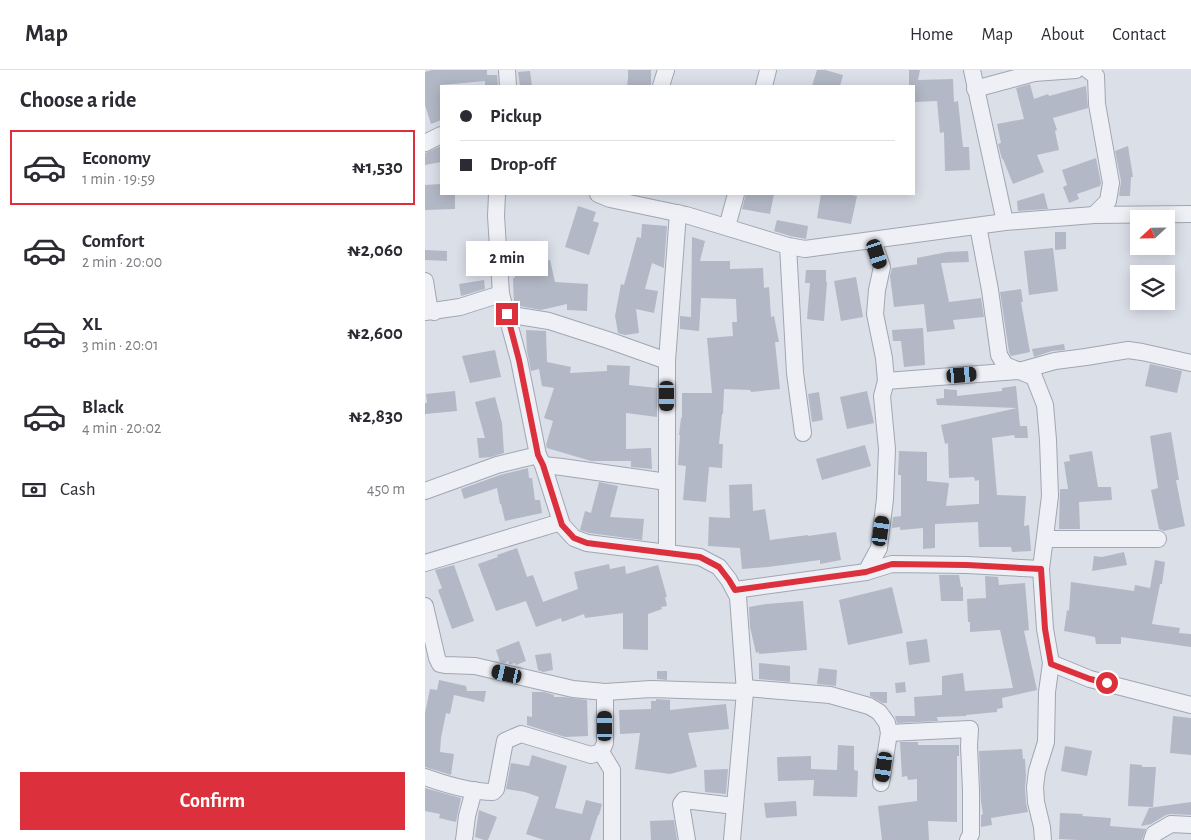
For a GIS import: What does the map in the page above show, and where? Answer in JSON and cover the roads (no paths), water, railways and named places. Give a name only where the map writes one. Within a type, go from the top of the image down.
[{"type":"street","points":[[507,70],[508,85]]},
{"type":"street","points":[[661,85],[666,70]]},
{"type":"street","points":[[764,85],[768,70]]},
{"type":"street","points":[[972,70],[1005,222]]},
{"type":"street","points":[[975,89],[1035,72],[1076,70]]},
{"type":"street","points":[[1088,70],[1097,76],[1097,104],[1111,183],[1108,201],[1094,216]]},
{"type":"street","points":[[425,143],[440,136]]},
{"type":"street","points":[[497,195],[496,216],[501,294],[520,366],[540,460],[562,525],[574,538],[587,543],[700,557],[719,567],[738,597],[745,690],[732,840]]},
{"type":"street","points":[[600,195],[610,199],[678,213],[805,250],[1005,222],[1094,216],[1190,213]]},
{"type":"street","points":[[727,227],[736,195]]},
{"type":"street","points":[[667,553],[667,361],[678,213]]},
{"type":"street","points":[[978,226],[990,290],[999,355],[1005,365],[1034,377],[1045,405],[1050,496],[1041,569],[1045,629],[1051,664],[1047,692],[1046,742],[1037,770],[1035,787],[1043,840]]},
{"type":"street","points":[[866,572],[879,548],[885,499],[887,450],[882,396],[886,381],[884,358],[875,314],[877,290],[882,267],[873,241]]},
{"type":"street","points":[[788,246],[795,373],[803,433]]},
{"type":"street","points":[[425,281],[429,312],[460,308],[501,294]]},
{"type":"street","points":[[507,314],[549,321],[667,361]]},
{"type":"street","points":[[886,381],[1019,371],[1055,361],[1128,350],[1191,363]]},
{"type":"street","points":[[425,491],[497,465],[540,460],[562,467],[667,482]]},
{"type":"street","points":[[425,563],[561,522]]},
{"type":"street","points":[[1045,539],[1158,539]]},
{"type":"street","points":[[877,551],[892,564]]},
{"type":"street","points":[[735,590],[866,572],[892,564],[967,565],[1041,569]]},
{"type":"street","points":[[425,606],[429,642],[440,664],[475,666],[573,689],[605,692],[651,689],[745,690],[830,695],[869,706],[879,712],[887,723],[889,733],[881,783]]},
{"type":"street","points":[[1051,664],[1090,679],[1191,705]]},
{"type":"street","points":[[425,777],[451,786],[493,792],[496,789],[505,740],[521,734],[591,755],[601,752],[605,743],[605,692]]},
{"type":"street","points":[[889,733],[970,728],[971,834],[968,840]]},
{"type":"street","points":[[601,752],[612,770],[612,840]]},
{"type":"street","points":[[464,840],[467,816],[474,790]]},
{"type":"street","points":[[687,840],[681,804],[684,800],[735,806]]},
{"type":"street","points":[[1152,840],[1154,834],[1171,824],[1191,825]]}]
